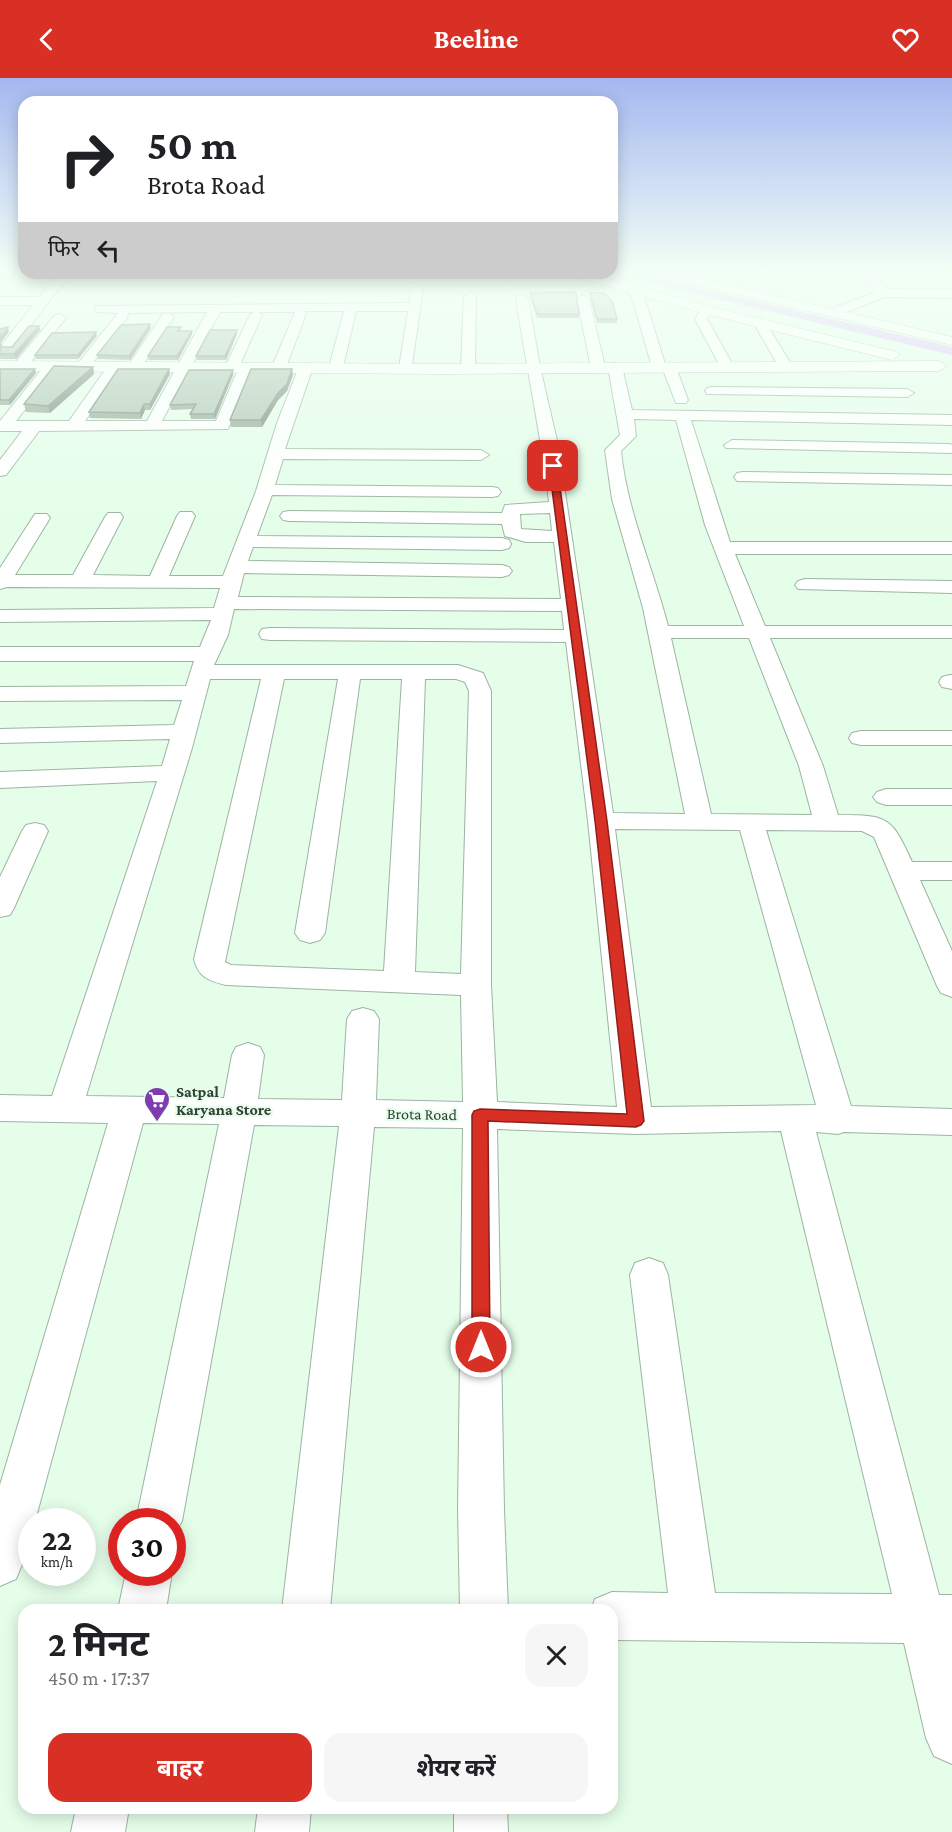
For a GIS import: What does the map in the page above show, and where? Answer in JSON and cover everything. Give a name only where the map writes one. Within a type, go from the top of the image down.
[{"type":"main road","points":[[884,353],[945,368]]},
{"type":"main road","points":[[0,366],[945,368]]},
{"type":"street","points":[[20,366],[31,353]]},
{"type":"street","points":[[82,366],[93,353]]},
{"type":"street","points":[[135,366],[142,353]]},
{"type":"street","points":[[152,426],[192,353]]},
{"type":"street","points":[[2,426],[152,426],[219,431],[244,353]]},
{"type":"street","points":[[279,367],[285,353]]},
{"type":"street","points":[[336,367],[340,353]]},
{"type":"street","points":[[406,368],[408,353]]},
{"type":"street","points":[[468,353],[468,368]]},
{"type":"street","points":[[531,353],[550,445],[559,507],[601,821],[636,1121]]},
{"type":"street","points":[[601,353],[625,414],[628,436],[613,450],[613,458],[621,496],[646,580],[700,822]]},
{"type":"street","points":[[659,353],[681,407],[724,548],[811,766],[827,823]]},
{"type":"street","points":[[719,353],[727,367]]},
{"type":"street","points":[[778,353],[786,367]]},
{"type":"street","points":[[2,426],[52,366]]},
{"type":"street","points":[[74,426],[115,366]]},
{"type":"street","points":[[65,1108],[201,673],[217,635],[245,541],[277,472],[306,367]]},
{"type":"street","points":[[889,368],[951,450]]},
{"type":"street","points":[[712,392],[907,393]]},
{"type":"street","points":[[625,414],[681,407],[952,420]]},
{"type":"street","points":[[0,471],[8,450],[34,426]]},
{"type":"street","points":[[732,445],[951,450]]},
{"type":"street","points":[[481,450],[487,486],[277,472],[481,450]]},
{"type":"street","points":[[743,477],[952,480]]},
{"type":"street","points":[[559,507],[511,509],[512,532],[516,535],[563,537]]},
{"type":"street","points":[[157,581],[186,516]]},
{"type":"street","points":[[289,516],[511,519]]},
{"type":"street","points":[[80,581],[114,517]]},
{"type":"street","points":[[1,582],[41,518]]},
{"type":"street","points":[[245,541],[502,544]]},
{"type":"street","points":[[724,548],[952,548]]},
{"type":"street","points":[[0,616],[229,592],[502,571]]},
{"type":"street","points":[[1,582],[157,581],[229,592],[572,605]]},
{"type":"street","points":[[805,585],[952,588]]},
{"type":"street","points":[[658,632],[952,632]]},
{"type":"street","points":[[270,634],[576,636]]},
{"type":"street","points":[[0,654],[201,673]]},
{"type":"street","points":[[0,694],[201,673],[414,671],[458,672],[475,678],[480,691],[476,985],[480,1115],[481,1510],[484,1604]]},
{"type":"street","points":[[399,982],[414,671]]},
{"type":"street","points":[[274,672],[209,959],[211,968],[225,975],[476,985]]},
{"type":"street","points":[[309,933],[350,672]]},
{"type":"street","points":[[0,736],[184,732]]},
{"type":"street","points":[[861,738],[952,738]]},
{"type":"street","points":[[0,780],[171,773]]},
{"type":"street","points":[[886,797],[952,797]]},
{"type":"street","points":[[601,821],[864,823],[877,826],[886,832],[952,986]]},
{"type":"street","points":[[751,823],[838,1121]]},
{"type":"street","points":[[0,908],[35,831]]},
{"type":"street","points":[[902,871],[952,871]]},
{"type":"street","points":[[307,1604],[358,1114],[363,1018]]},
{"type":"street","points":[[161,1508],[248,1055]]},
{"type":"street","name":"Brota Road","points":[[0,1108],[129,1111],[238,1110],[636,1121],[795,1118],[949,1130]]},
{"type":"street","points":[[0,1563],[129,1111]]},
{"type":"street","points":[[795,1118],[937,1619],[952,1738]]},
{"type":"street","points":[[649,1275],[695,1618]]},
{"type":"street","points":[[143,1604],[146,1586]]},
{"type":"street","points":[[618,1616],[937,1619]]},
{"type":"street","points":[[98,1832],[102,1814]]},
{"type":"street","points":[[282,1832],[284,1814]]},
{"type":"street","points":[[481,1814],[481,1832]]},
{"type":"building","points":[[37,353],[80,353],[78,355],[35,355]]},
{"type":"building","points":[[99,353],[131,353],[129,356],[97,355]]},
{"type":"building","points":[[150,353],[179,353],[177,356],[148,356]]},
{"type":"building","points":[[198,353],[226,353],[225,356],[196,356]]},
{"type":"building","points":[[54,366],[93,367],[48,406],[24,404]]},
{"type":"building","points":[[0,369],[35,369],[9,400],[0,400]]},
{"type":"building","points":[[118,369],[169,369],[150,404],[144,404],[140,413],[89,412]]},
{"type":"building","points":[[251,369],[292,369],[287,384],[278,393],[261,420],[230,420]]},
{"type":"building","points":[[189,370],[233,370],[214,414],[190,414],[196,404],[170,405]]},
{"type":"place","name":"Satpal Karyana Store","points":[[157,1123]]},
{"type":"route","points":[[481,1347],[480,1115],[636,1121],[601,821],[553,466]]}]
